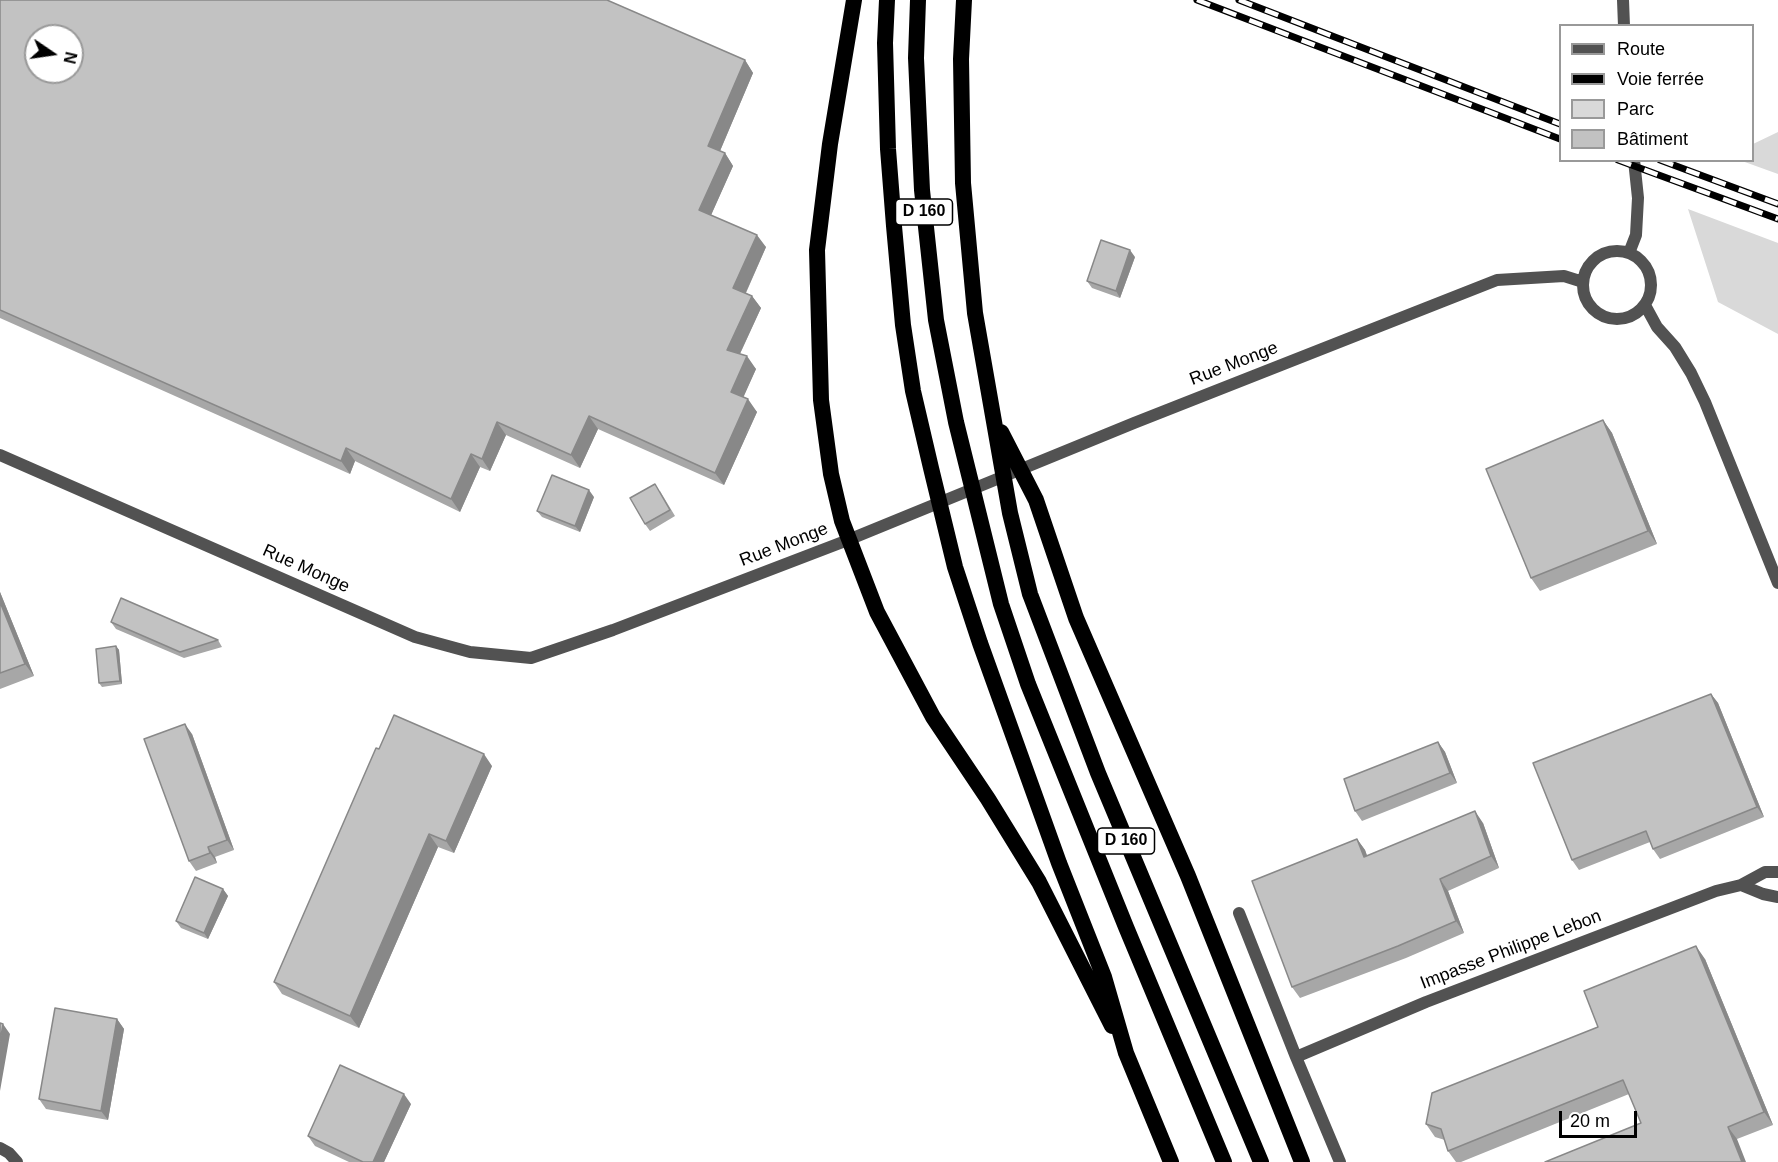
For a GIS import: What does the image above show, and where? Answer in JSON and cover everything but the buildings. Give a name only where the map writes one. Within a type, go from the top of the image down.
[{"type":"highway","points":[[854,0],[830,144],[817,250],[821,400],[831,474],[842,521],[877,612],[928,706],[1039,882],[1098,1002],[1126,1053]]},
{"type":"highway","points":[[887,0],[885,43],[888,149],[903,325],[913,390],[956,567],[980,643],[1059,862],[1104,977],[1126,1053],[1171,1162]]},
{"type":"highway","name":"D 160","points":[[918,0],[916,58],[922,190],[936,320],[956,422],[1001,604],[1033,695],[1125,927],[1224,1162]]},
{"type":"highway","name":"D 160","points":[[964,0],[961,59],[963,183],[975,313],[1010,513],[1030,594],[1098,772],[1261,1162]]},
{"type":"highway","points":[[992,415],[1036,500],[1076,618],[1188,876],[1302,1162]]},
{"type":"street","points":[[1623,0],[1624,24]]},
{"type":"street","points":[[1629,253],[1636,235],[1638,198],[1634,162]]},
{"type":"street","points":[[1619,251],[1629,253],[1638,258],[1650,275],[1650,296],[1637,313],[1627,318],[1616,320],[1605,317],[1595,312],[1588,303],[1583,282],[1586,272],[1599,256],[1619,251]]},
{"type":"street","name":"Rue Monge","points":[[0,455],[415,637],[470,652],[531,658],[613,630],[848,540],[1145,418],[1497,280],[1564,276],[1583,282]]},
{"type":"street","points":[[1645,305],[1657,327],[1675,347],[1706,402],[1778,583]]},
{"type":"street","name":"Impasse Philippe Lebon","points":[[1296,1057],[1426,1002],[1716,891],[1741,885],[1765,872],[1778,872]]},
{"type":"street","points":[[1741,885],[1762,894],[1778,897]]},
{"type":"street","points":[[1239,914],[1340,1162]]},
{"type":"street","points":[[0,1148],[9,1153],[17,1162]]},
{"type":"green space","points":[[1778,132],[1778,174],[1745,162],[1754,162],[1754,144]]},
{"type":"green space","points":[[1688,209],[1778,243],[1778,334],[1718,302]]},
{"type":"railway","points":[[1197,0],[1559,139]]},
{"type":"railway","points":[[1239,0],[1559,124]]},
{"type":"railway","points":[[1623,162],[1778,219]]},
{"type":"railway","points":[[1665,162],[1778,204]]}]
